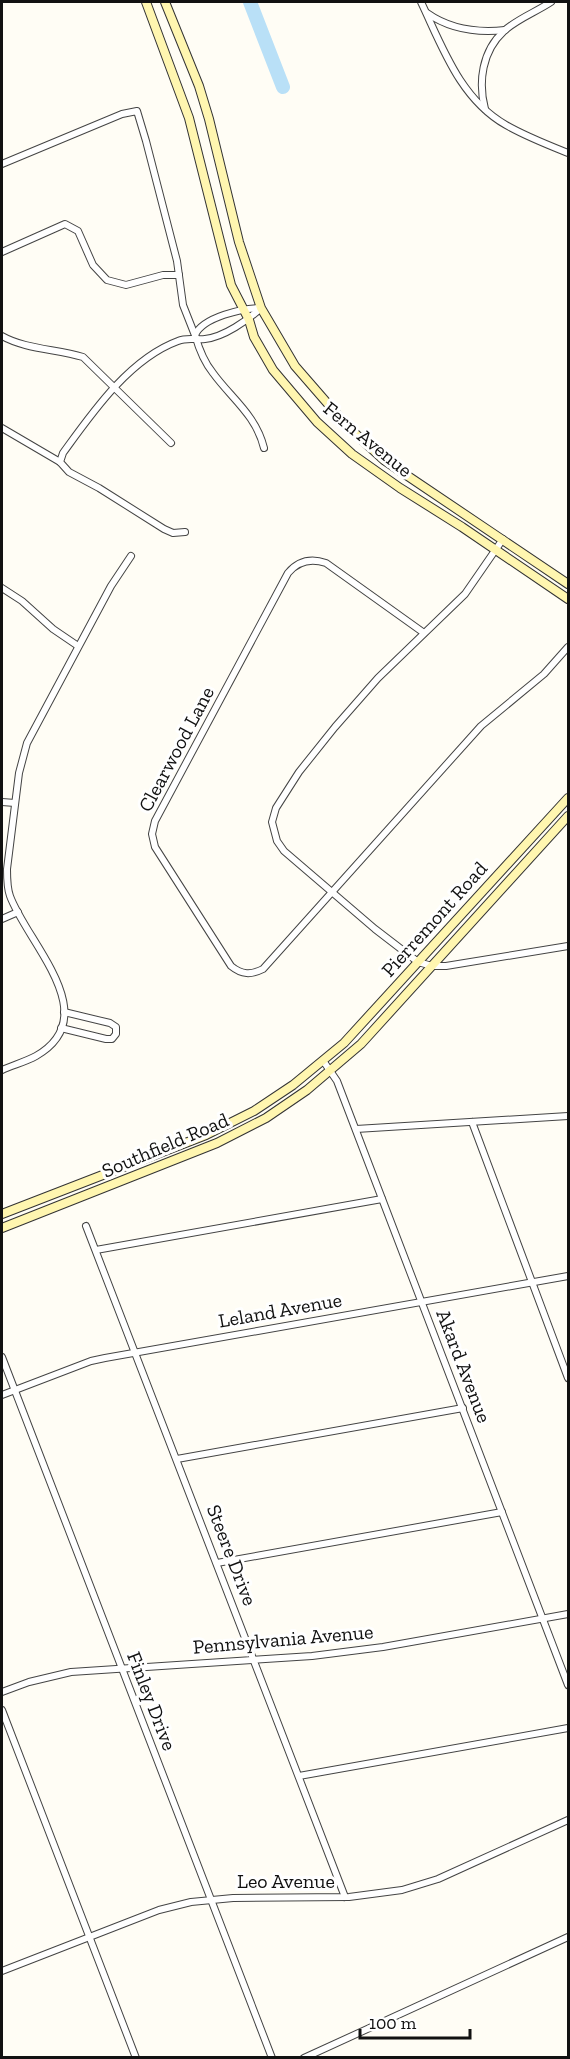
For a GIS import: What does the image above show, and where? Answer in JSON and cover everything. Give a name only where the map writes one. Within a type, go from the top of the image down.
[{"type":"main road","name":"Fern Avenue","points":[[146,2],[189,118],[231,285],[249,320],[254,337],[273,370],[293,396],[326,431],[352,454],[400,489],[436,510],[568,599]]},
{"type":"main road","name":"Fern Avenue","points":[[165,2],[199,86],[239,242],[261,308],[295,366],[359,439],[411,479],[568,584]]},
{"type":"main road","name":"Pierremont Road","points":[[324,1062],[349,1038],[568,798]]},
{"type":"main road","name":"Pierremont Road","points":[[331,1071],[361,1044],[568,816]]},
{"type":"main road","points":[[545,822],[553,831]]},
{"type":"main road","points":[[448,929],[458,937]]},
{"type":"main road","name":"Southfield Road","points":[[2,1214],[206,1135],[247,1114],[324,1062]]},
{"type":"main road","name":"Southfield Road","points":[[2,1228],[217,1143],[281,1108],[331,1071]]},
{"type":"main road","points":[[247,1114],[252,1125]]},
{"type":"main road","points":[[151,1156],[156,1168]]},
{"type":"main road","points":[[73,1187],[77,1198]]},
{"type":"street","points":[[421,2],[459,78],[472,96],[506,125],[568,153]]},
{"type":"street","points":[[485,109],[481,87],[483,66],[492,47],[505,30],[551,2]]},
{"type":"street","points":[[427,13],[442,22],[465,30],[489,32],[505,30]]},
{"type":"street","points":[[2,164],[122,114],[137,111],[177,261],[183,305],[203,358],[256,426],[264,448]]},
{"type":"street","points":[[2,252],[65,224],[78,231],[93,264],[107,280],[126,285],[163,275],[179,275]]},
{"type":"street","points":[[196,338],[196,330],[204,323],[243,308],[261,308]]},
{"type":"street","points":[[60,462],[63,453],[81,426],[134,369],[157,352],[179,340],[206,339],[249,320],[261,308]]},
{"type":"street","points":[[2,336],[13,342],[83,357],[171,442]]},
{"type":"street","points":[[2,428],[60,462],[69,472],[99,488],[150,522],[172,533],[185,532]]},
{"type":"street","points":[[503,539],[465,594],[361,697],[299,772],[274,813],[272,822],[274,836],[284,850],[331,892],[418,962],[432,966],[568,946]]},
{"type":"street","points":[[2,1070],[34,1058],[44,1051],[61,1028],[64,1012],[63,996],[57,979],[10,896],[7,869],[21,763],[27,743],[78,646],[111,586],[131,556]]},
{"type":"street","name":"Clearwood Lane","points":[[331,892],[263,969],[248,974],[240,972],[231,966],[155,847],[152,834],[155,821],[288,573],[297,564],[310,560],[326,563],[424,633]]},
{"type":"street","points":[[2,588],[78,646]]},
{"type":"street","points":[[331,892],[481,726],[544,674],[568,647]]},
{"type":"street","points":[[2,802],[15,803]]},
{"type":"street","points":[[2,919],[18,912]]},
{"type":"street","points":[[61,1028],[106,1039],[112,1039],[116,1034],[116,1027],[110,1023],[64,1012]]},
{"type":"street","name":"Akard Avenue","points":[[324,1062],[337,1081],[568,1685]]},
{"type":"street","points":[[356,1130],[568,1116]]},
{"type":"street","points":[[472,1122],[568,1378]]},
{"type":"street","points":[[96,1250],[382,1199]]},
{"type":"street","name":"Steere Drive","points":[[87,1226],[345,1897]]},
{"type":"street","name":"Leland Avenue","points":[[2,1395],[91,1361],[568,1276]]},
{"type":"street","name":"Finley Drive","points":[[2,1357],[272,2058]]},
{"type":"street","points":[[177,1459],[463,1408]]},
{"type":"street","points":[[218,1563],[502,1512]]},
{"type":"street","name":"Pennsylvania Avenue","points":[[2,1692],[61,1673],[362,1650],[568,1614]]},
{"type":"street","points":[[2,1710],[136,2058]]},
{"type":"street","points":[[299,1776],[568,1728]]},
{"type":"street","name":"Leo Avenue","points":[[2,1971],[180,1904],[211,1899],[377,1895],[426,1883],[568,1820]]},
{"type":"street","points":[[304,2058],[568,1937]]},
{"type":"waterway","points":[[250,2],[283,87]]}]
